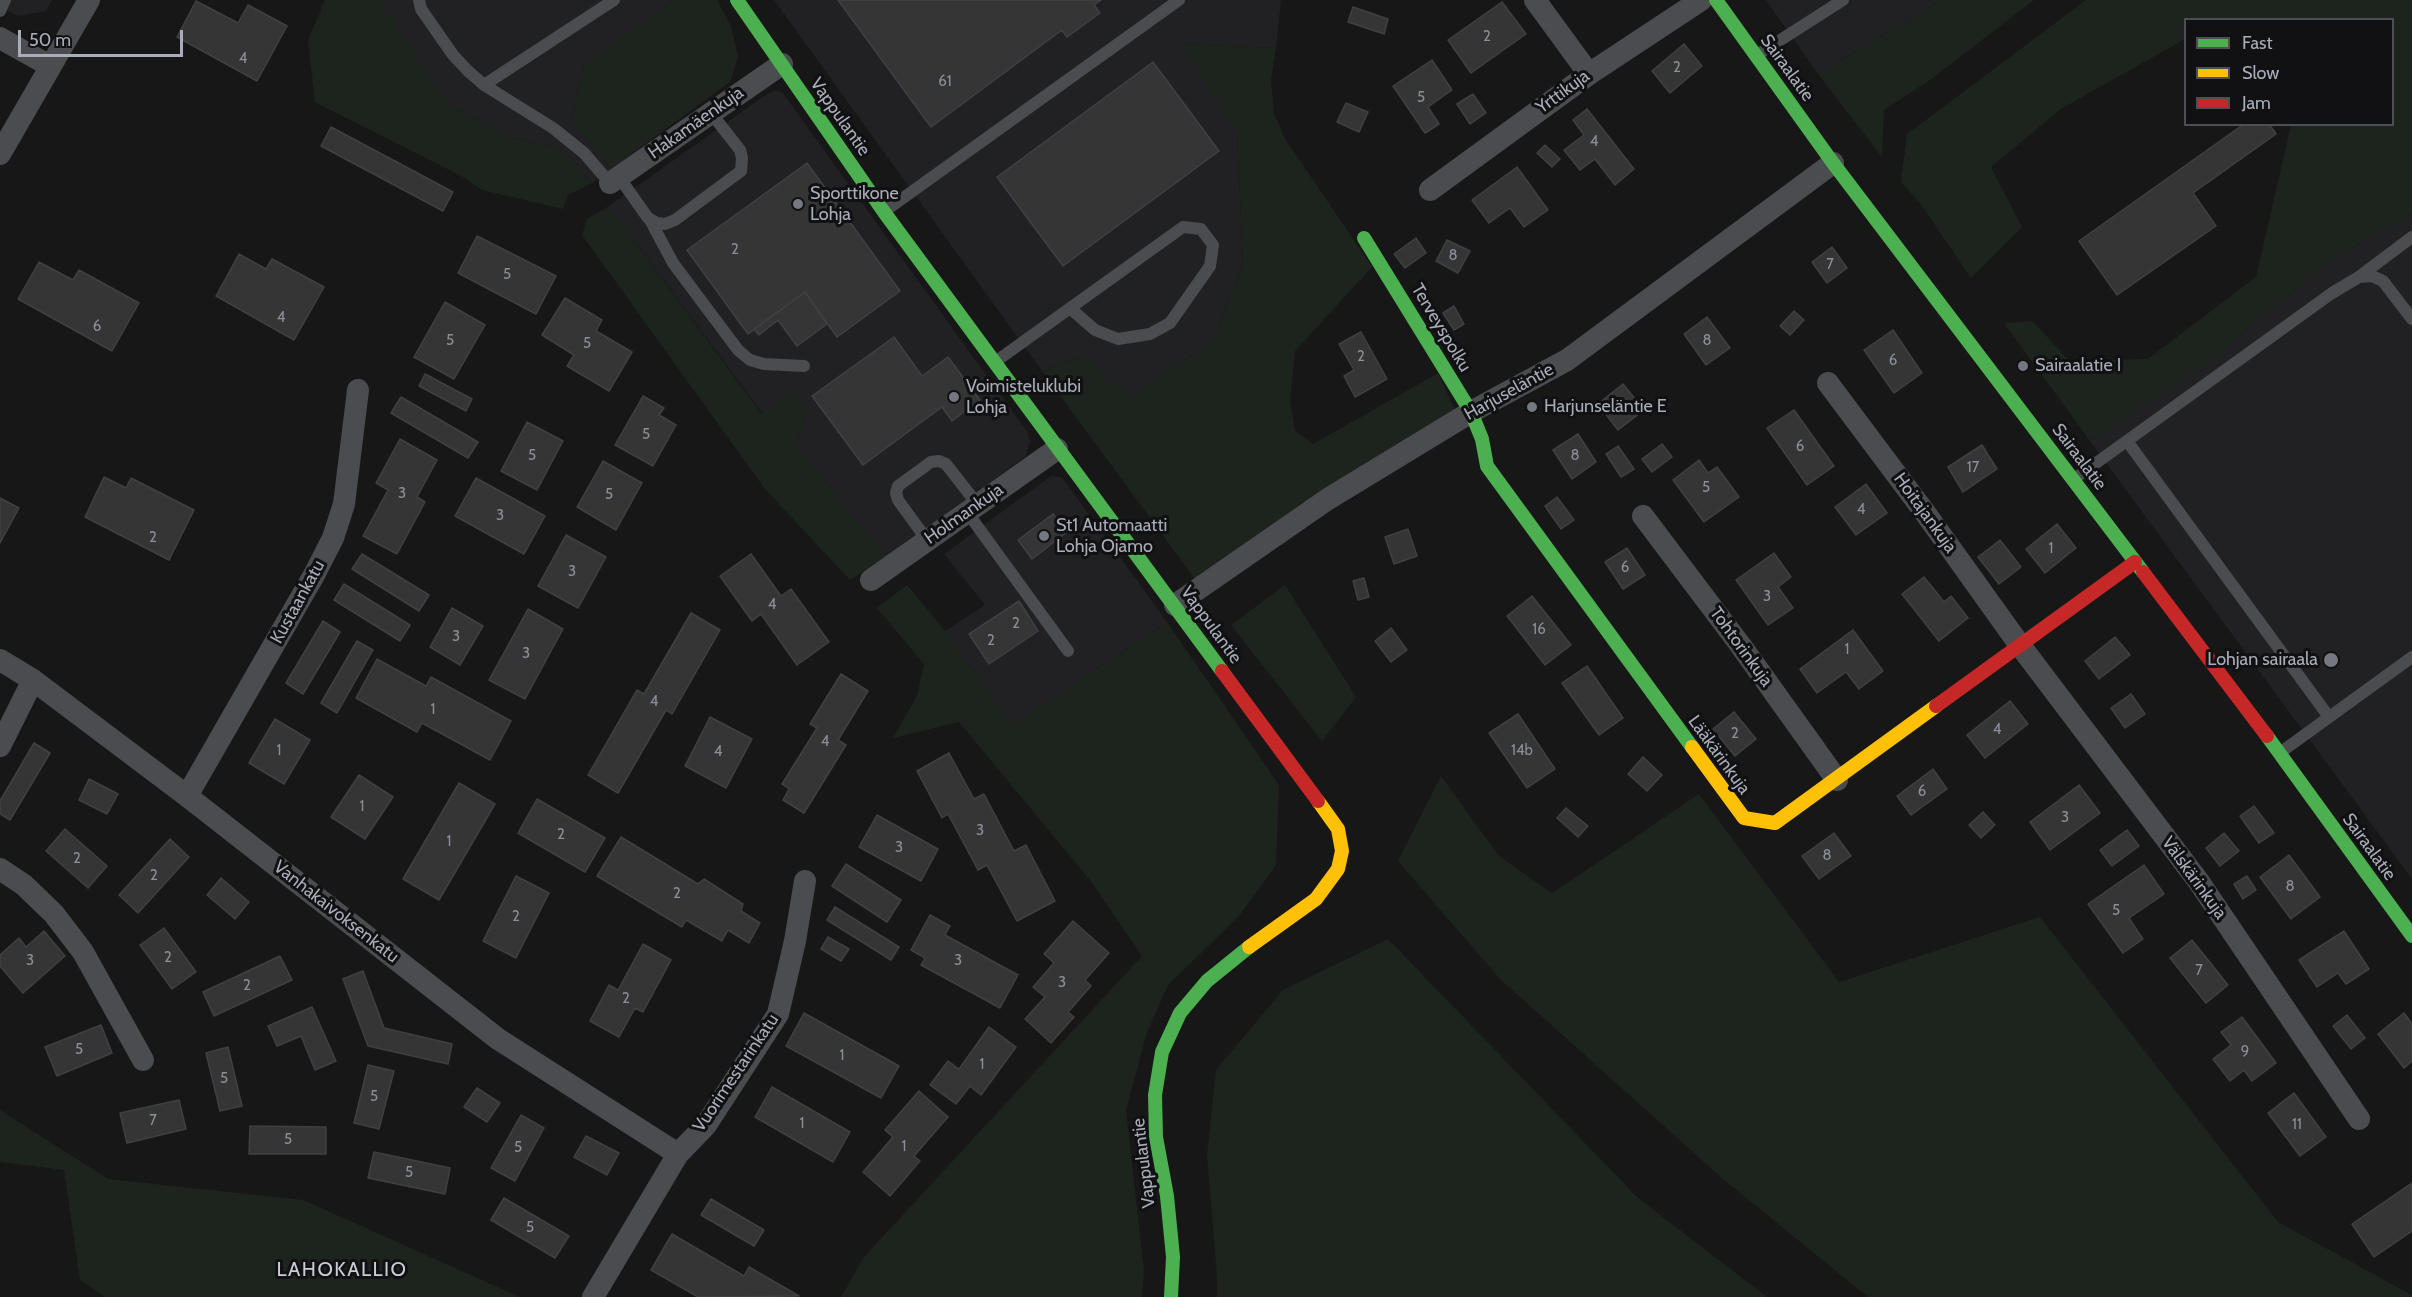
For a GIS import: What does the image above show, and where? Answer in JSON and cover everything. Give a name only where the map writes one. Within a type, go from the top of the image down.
[{"type":"street","points":[[0,154],[89,0]]},
{"type":"street","name":"Vappulantie","points":[[737,0],[884,212],[1338,829],[1342,851],[1338,869],[1316,899],[1239,954],[1207,981],[1180,1013],[1162,1052],[1155,1095],[1156,1137],[1167,1197],[1173,1257],[1172,1297]]},
{"type":"street","points":[[1535,0],[1589,74]]},
{"type":"street","name":"Yrttikuja","points":[[1430,190],[1589,74],[1701,0]]},
{"type":"street","name":"Sairaalatie","points":[[1716,0],[1833,163],[2280,753],[2412,936]]},
{"type":"street","points":[[0,38],[50,66]]},
{"type":"street","name":"Hakamäenkuja","points":[[614,180],[782,64]]},
{"type":"street","name":"Harjuseläntie","points":[[1174,605],[1328,499],[1471,412],[1568,360],[1833,163]]},
{"type":"street","name":"Terveyspolku","points":[[1364,238],[1471,412],[1482,439]]},
{"type":"street","name":"Hoitajankuja","points":[[1828,383],[2019,644]]},
{"type":"street","name":"Kustaankatu","points":[[187,796],[315,575],[333,537],[344,504],[358,390]]},
{"type":"street","name":"Lääkärinkuja","points":[[1482,439],[1487,466],[1502,488],[1744,818],[1775,823],[2135,562]]},
{"type":"street","name":"Holmankuja","points":[[871,580],[1057,449]]},
{"type":"street","name":"Tohtorinkuja","points":[[1643,516],[1741,646],[1837,780]]},
{"type":"street","name":"Välskärinkuja","points":[[2019,644],[2199,882],[2359,1119]]},
{"type":"street","name":"Vanhakaivoksenkatu","points":[[0,660],[33,680],[187,796],[498,1039],[678,1154]]},
{"type":"street","points":[[0,746],[33,680]]},
{"type":"street","points":[[0,869],[24,885],[54,914],[69,933],[103,985],[143,1060]]},
{"type":"street","name":"Vuorimestarinkatu","points":[[592,1297],[678,1154],[706,1125],[778,1014],[795,941],[805,881]]},
{"type":"lane","points":[[0,11],[6,0]]},
{"type":"lane","points":[[419,0],[421,9],[453,55],[484,85],[553,128],[614,180],[648,218],[673,263],[738,350],[750,360],[764,364],[804,366]]},
{"type":"lane","points":[[484,85],[614,0]]},
{"type":"lane","points":[[884,212],[1179,0]]},
{"type":"lane","points":[[1756,56],[1843,0]]},
{"type":"lane","points":[[648,218],[665,224],[675,220],[741,171],[740,150],[711,113]]},
{"type":"lane","points":[[994,363],[1183,227],[1201,229],[1213,245],[1210,266],[1170,323],[1150,334],[1118,339],[1095,330],[1071,309]]},
{"type":"lane","points":[[2073,480],[2412,237]]},
{"type":"lane","points":[[2359,277],[2372,276],[2383,281],[2412,319]]},
{"type":"lane","points":[[2127,441],[2329,717]]},
{"type":"lane","points":[[927,540],[898,500],[896,493],[898,486],[930,462],[939,461],[946,464],[1068,651]]},
{"type":"lane","points":[[2280,753],[2412,657]]},
{"type":"shaded area","points":[[0,0],[52,0],[46,11],[18,16],[0,6]]},
{"type":"shaded area","points":[[325,0],[380,0],[449,105],[511,138],[558,148],[592,183],[568,195],[563,209],[482,190],[463,177],[315,102],[308,40]]},
{"type":"shaded area","points":[[380,0],[675,0],[584,64],[572,119],[611,169],[592,183],[558,148],[511,138],[449,105]]},
{"type":"shaded area","points":[[675,0],[717,0],[731,26],[738,57],[730,82],[611,169],[572,119],[584,64]]},
{"type":"shaded area","points":[[774,0],[1281,0],[1276,48],[1181,44],[1237,132],[1243,264],[1212,343],[1129,395],[1085,356],[1042,371]]},
{"type":"shaded area","points":[[1766,0],[1942,0],[1818,74]]},
{"type":"shaded area","points":[[1942,0],[2034,0],[1930,80],[1884,110],[1882,157],[1818,74]]},
{"type":"shaded area","points":[[2086,0],[2412,0],[2412,214],[2378,231],[2317,272],[2207,363],[2090,441],[2004,323],[2033,321],[2069,361],[2148,359],[2256,277],[2291,126],[2394,126],[2394,18],[2184,18],[2184,40],[2061,109],[1991,167],[2022,227],[1971,278],[1920,203],[1901,182],[1907,134]]},
{"type":"shaded area","points":[[1181,44],[1276,48],[1271,81],[1274,113],[1284,137],[1372,267],[1295,351],[1290,401],[1295,431],[1313,444],[1438,373],[1456,412],[1195,579],[1042,371],[1085,356],[1129,395],[1212,343],[1243,264],[1237,132]]},
{"type":"shaded area","points":[[774,91],[782,92],[1028,433],[1030,442],[1025,457],[887,556],[856,521],[796,444],[809,408],[795,390],[762,413],[609,206]]},
{"type":"shaded area","points":[[609,206],[761,413],[795,390],[809,408],[796,444],[856,521],[887,556],[850,580],[765,489],[582,235],[587,219]]},
{"type":"shaded area","name":"Lohjan sairaala","points":[[2412,214],[2412,879],[2090,441],[2207,363],[2317,272],[2378,231]]},
{"type":"shaded area","points":[[1051,476],[1062,477],[1167,622],[1013,725],[945,631],[985,605],[944,554]]},
{"type":"shaded area","points":[[907,585],[945,631],[1013,725],[1167,622],[1279,785],[1276,865],[1239,916],[1168,985],[1147,1032],[1126,1110],[1144,1270],[1142,1297],[841,1297],[864,1257],[1142,956],[1090,880],[959,722],[893,738],[917,696],[924,664],[877,608]]},
{"type":"shaded area","points":[[1285,585],[1356,697],[1322,741],[1231,625]]},
{"type":"shaded area","points":[[1441,776],[1499,856],[1552,893],[1699,794],[1839,982],[2040,917],[2278,1222],[2412,1297],[1868,1297],[1723,1179],[1500,979],[1398,861]]},
{"type":"shaded area","points":[[1388,939],[1638,1198],[1767,1297],[1217,1297],[1207,1155],[1216,1070],[1283,990]]},
{"type":"shaded area","points":[[0,1110],[108,1179],[303,1200],[520,1297],[105,1297],[80,1280],[64,1170],[0,1162]]},
{"type":"building","points":[[838,0],[1101,0],[1094,5],[1100,13],[1067,37],[1062,30],[931,127]]},
{"type":"building","points":[[196,1],[238,23],[248,5],[287,26],[257,81],[177,37]]},
{"type":"building","points":[[1502,2],[1526,34],[1471,73],[1448,40]]},
{"type":"building","points":[[1353,7],[1388,19],[1384,34],[1348,22]]},
{"type":"building","points":[[1684,44],[1702,66],[1670,93],[1652,71]]},
{"type":"building","points":[[1432,60],[1452,90],[1428,107],[1439,124],[1425,133],[1393,86]]},
{"type":"building","points":[[1153,62],[1219,151],[1063,266],[997,177]]},
{"type":"building","points":[[1473,94],[1486,113],[1470,124],[1457,104]]},
{"type":"building","points":[[1346,103],[1368,112],[1359,132],[1337,122]]},
{"type":"building","points":[[1587,109],[1634,169],[1615,185],[1595,159],[1580,170],[1564,150],[1584,135],[1573,120]]},
{"type":"building","points":[[2241,126],[2270,126],[2276,134],[2193,193],[2216,226],[2117,295],[2079,241]]},
{"type":"building","points":[[331,127],[453,192],[443,211],[321,146]]},
{"type":"building","points":[[1545,145],[1560,159],[1552,167],[1537,153]]},
{"type":"building","points":[[807,163],[900,291],[837,337],[805,292],[748,334],[687,250]]},
{"type":"building","points":[[1517,167],[1548,210],[1524,227],[1510,208],[1489,223],[1472,200]]},
{"type":"building","points":[[477,236],[556,276],[536,314],[458,273]]},
{"type":"building","points":[[1416,238],[1426,253],[1405,268],[1394,254]]},
{"type":"building","points":[[1447,240],[1470,251],[1458,273],[1436,261]]},
{"type":"building","points":[[1832,247],[1847,268],[1827,283],[1812,262]]},
{"type":"building","points":[[239,254],[266,269],[272,259],[324,287],[294,340],[216,296]]},
{"type":"building","points":[[39,262],[73,280],[79,270],[139,303],[112,351],[18,299]]},
{"type":"building","points":[[805,292],[827,324],[797,346],[778,320],[759,335],[754,329]]},
{"type":"building","points":[[565,298],[602,320],[596,331],[632,352],[609,391],[567,366],[574,355],[542,335]]},
{"type":"building","points":[[445,302],[485,325],[454,379],[414,357]]},
{"type":"building","points":[[1454,306],[1464,324],[1454,330],[1443,313]]},
{"type":"building","points":[[1794,311],[1804,320],[1790,335],[1780,326]]},
{"type":"building","points":[[1707,317],[1730,348],[1706,365],[1684,334]]},
{"type":"building","points":[[1893,330],[1922,373],[1894,393],[1864,350]]},
{"type":"building","points":[[1361,332],[1387,379],[1355,397],[1344,376],[1354,370],[1339,344]]},
{"type":"building","points":[[894,337],[922,376],[948,357],[980,400],[952,421],[942,407],[863,465],[812,396]]},
{"type":"building","points":[[425,374],[472,399],[466,411],[419,386]]},
{"type":"building","points":[[1623,384],[1644,410],[1618,430],[1598,404]]},
{"type":"building","points":[[643,396],[664,408],[659,415],[676,425],[653,466],[615,445]]},
{"type":"building","points":[[401,397],[478,442],[468,458],[391,413]]},
{"type":"building","points":[[1794,410],[1834,466],[1807,485],[1767,428]]},
{"type":"building","points":[[527,422],[563,441],[537,490],[501,471]]},
{"type":"building","points":[[1578,434],[1596,462],[1572,479],[1553,450]]},
{"type":"building","points":[[400,439],[437,460],[417,497],[425,502],[397,554],[363,536],[388,490],[376,483]]},
{"type":"building","points":[[1662,444],[1672,457],[1652,472],[1642,459]]},
{"type":"building","points":[[1982,445],[1997,469],[1963,492],[1948,467]]},
{"type":"building","points":[[1618,446],[1634,469],[1621,477],[1606,454]]},
{"type":"building","points":[[1699,460],[1708,473],[1717,467],[1739,497],[1704,522],[1673,480]]},
{"type":"building","points":[[603,461],[642,483],[616,530],[577,507]]},
{"type":"building","points":[[104,477],[126,488],[131,478],[194,510],[169,560],[85,517]]},
{"type":"building","points":[[476,478],[545,516],[524,554],[455,516]]},
{"type":"building","points":[[1866,484],[1887,513],[1856,535],[1835,507]]},
{"type":"building","points":[[1557,497],[1574,520],[1561,529],[1545,506]]},
{"type":"building","points":[[0,498],[19,508],[0,543]]},
{"type":"building","points":[[1053,514],[1067,532],[1032,559],[1018,540]]},
{"type":"building","points":[[2057,524],[2076,548],[2045,573],[2026,549]]},
{"type":"building","points":[[1408,529],[1417,556],[1394,564],[1385,537]]},
{"type":"building","points":[[566,535],[606,557],[578,608],[538,586]]},
{"type":"building","points":[[2000,540],[2021,567],[1999,584],[1978,557]]},
{"type":"building","points":[[1627,548],[1645,575],[1623,589],[1605,562]]},
{"type":"building","points":[[1774,553],[1791,577],[1778,587],[1793,608],[1768,625],[1736,580]]},
{"type":"building","points":[[362,554],[429,595],[419,611],[352,569]]},
{"type":"building","points":[[751,554],[781,596],[791,589],[829,642],[797,665],[761,614],[752,621],[720,576]]},
{"type":"building","points":[[1924,577],[1944,602],[1951,596],[1968,618],[1939,641],[1902,594]]},
{"type":"building","points":[[1364,578],[1369,597],[1358,600],[1353,581]]},
{"type":"building","points":[[344,584],[410,625],[400,641],[334,600]]},
{"type":"building","points":[[1532,596],[1571,645],[1545,665],[1507,616]]},
{"type":"building","points":[[1019,601],[1038,631],[989,664],[969,634]]},
{"type":"building","points":[[452,608],[483,626],[460,665],[430,647]]},
{"type":"building","points":[[528,609],[563,629],[525,699],[489,680]]},
{"type":"building","points":[[691,613],[720,630],[672,714],[666,710],[618,793],[588,775],[637,690],[644,694]]},
{"type":"building","points":[[323,621],[340,632],[303,694],[286,683]]},
{"type":"building","points":[[1391,628],[1407,650],[1391,662],[1375,641]]},
{"type":"building","points":[[1853,630],[1883,671],[1859,689],[1846,672],[1817,693],[1800,669]]},
{"type":"building","points":[[2115,637],[2130,655],[2099,679],[2085,661]]},
{"type":"building","points":[[357,641],[373,650],[337,713],[321,703]]},
{"type":"building","points":[[377,659],[426,686],[431,677],[511,721],[490,760],[422,723],[417,732],[356,698]]},
{"type":"building","points":[[1587,666],[1623,718],[1599,735],[1562,683]]},
{"type":"building","points":[[841,674],[868,691],[838,740],[846,745],[804,813],[783,800],[789,789],[782,784],[817,728],[810,724]]},
{"type":"building","points":[[2131,694],[2145,714],[2125,728],[2111,708]]},
{"type":"building","points":[[2010,701],[2028,724],[1985,758],[1967,735]]},
{"type":"building","points":[[1734,712],[1756,739],[1735,756],[1713,729]]},
{"type":"building","points":[[1518,714],[1555,769],[1527,788],[1489,733]]},
{"type":"building","points":[[710,717],[752,739],[726,788],[685,766]]},
{"type":"building","points":[[275,719],[310,740],[284,784],[249,763]]},
{"type":"building","points":[[34,743],[50,753],[10,820],[0,814],[0,801]]},
{"type":"building","points":[[949,753],[974,799],[984,794],[1014,851],[1026,845],[1055,901],[1017,921],[987,865],[978,870],[948,814],[942,818],[917,771]]},
{"type":"building","points":[[1643,757],[1662,775],[1647,791],[1628,774]]},
{"type":"building","points":[[1933,769],[1947,789],[1911,815],[1897,796]]},
{"type":"building","points":[[359,775],[393,797],[365,839],[331,817]]},
{"type":"building","points":[[89,779],[118,794],[107,814],[79,800]]},
{"type":"building","points":[[459,783],[495,804],[439,900],[403,879]]},
{"type":"building","points":[[2079,785],[2100,813],[2050,850],[2030,822]]},
{"type":"building","points":[[537,799],[605,838],[585,872],[518,833]]},
{"type":"building","points":[[2254,806],[2274,833],[2259,843],[2240,816]]},
{"type":"building","points":[[1566,808],[1588,826],[1578,837],[1557,818]]},
{"type":"building","points":[[1983,812],[1995,825],[1981,838],[1969,825]]},
{"type":"building","points":[[877,815],[938,849],[921,881],[859,847]]},
{"type":"building","points":[[65,829],[107,866],[88,888],[46,851]]},
{"type":"building","points":[[2127,830],[2139,846],[2112,866],[2100,850]]},
{"type":"building","points":[[1834,833],[1851,856],[1819,879],[1802,856]]},
{"type":"building","points":[[2224,833],[2239,851],[2220,866],[2206,848]]},
{"type":"building","points":[[621,837],[698,884],[704,879],[743,904],[741,911],[760,923],[749,943],[728,930],[722,941],[686,920],[682,927],[597,876]]},
{"type":"building","points":[[170,839],[189,857],[138,913],[119,895]]},
{"type":"building","points":[[2289,855],[2320,897],[2291,919],[2260,877]]},
{"type":"building","points":[[846,864],[901,900],[887,922],[832,886]]},
{"type":"building","points":[[2144,865],[2164,894],[2129,918],[2143,939],[2123,953],[2088,904]]},
{"type":"building","points":[[516,876],[549,893],[516,958],[483,941]]},
{"type":"building","points":[[2247,876],[2256,890],[2243,899],[2234,884]]},
{"type":"building","points":[[221,878],[249,902],[235,919],[207,895]]},
{"type":"building","points":[[835,907],[899,947],[891,960],[827,920]]},
{"type":"building","points":[[930,915],[950,926],[945,935],[1018,975],[1000,1008],[921,965],[925,958],[911,950]]},
{"type":"building","points":[[1073,921],[1109,953],[1085,980],[1091,986],[1068,1012],[1074,1017],[1051,1043],[1025,1019],[1045,997],[1033,987],[1054,963],[1044,954]]},
{"type":"building","points":[[164,928],[196,972],[172,989],[140,945]]},
{"type":"building","points":[[44,931],[65,956],[23,993],[0,966],[0,955],[19,938],[26,947]]},
{"type":"building","points":[[2344,931],[2369,969],[2346,984],[2338,973],[2317,987],[2299,960]]},
{"type":"building","points":[[828,937],[849,949],[841,961],[821,949]]},
{"type":"building","points":[[2192,940],[2228,985],[2206,1003],[2170,958]]},
{"type":"building","points":[[643,944],[671,960],[643,1012],[635,1008],[619,1037],[590,1021],[609,985],[618,990]]},
{"type":"building","points":[[280,956],[292,980],[214,1016],[203,992]]},
{"type":"building","points":[[363,971],[384,1028],[452,1044],[448,1064],[368,1046],[343,979]]},
{"type":"building","points":[[312,1007],[336,1061],[315,1070],[301,1036],[277,1046],[268,1026]]},
{"type":"building","points":[[804,1013],[899,1066],[881,1098],[786,1046]]},
{"type":"building","points":[[2404,1013],[2412,1024],[2412,1061],[2404,1068],[2378,1034]]},
{"type":"building","points":[[2347,1015],[2365,1038],[2351,1049],[2333,1026]]},
{"type":"building","points":[[2242,1017],[2276,1063],[2252,1081],[2244,1070],[2230,1081],[2213,1059],[2231,1045],[2221,1032]]},
{"type":"building","points":[[101,1025],[112,1053],[57,1076],[45,1047]]},
{"type":"building","points":[[989,1027],[1016,1047],[981,1095],[970,1086],[956,1104],[930,1085],[948,1061],[959,1069]]},
{"type":"building","points":[[228,1047],[242,1106],[220,1111],[206,1053]]},
{"type":"building","points":[[368,1065],[394,1071],[379,1129],[354,1123]]},
{"type":"building","points":[[772,1087],[850,1132],[833,1162],[755,1117]]},
{"type":"building","points":[[477,1088],[500,1103],[487,1122],[464,1107]]},
{"type":"building","points":[[919,1091],[948,1117],[914,1156],[920,1161],[890,1196],[863,1172],[893,1137],[885,1130]]},
{"type":"building","points":[[2294,1093],[2326,1137],[2300,1156],[2268,1113]]},
{"type":"building","points":[[179,1100],[186,1129],[127,1143],[120,1113]]},
{"type":"building","points":[[521,1115],[544,1128],[515,1181],[491,1168]]},
{"type":"building","points":[[250,1126],[326,1127],[326,1154],[249,1154]]},
{"type":"building","points":[[586,1136],[619,1153],[607,1175],[574,1157]]},
{"type":"building","points":[[374,1152],[450,1168],[445,1194],[368,1178]]},
{"type":"building","points":[[2412,1183],[2412,1231],[2374,1257],[2352,1224]]},
{"type":"building","points":[[504,1198],[569,1236],[555,1258],[491,1220]]},
{"type":"building","points":[[711,1199],[764,1230],[754,1246],[701,1215]]},
{"type":"building","points":[[672,1234],[744,1276],[749,1267],[799,1296],[698,1297],[651,1270]]},
{"type":"traffic: fast","points":[[737,0],[884,212],[1222,671]]},
{"type":"traffic: fast","points":[[1716,0],[1833,163],[2143,572]]},
{"type":"traffic: fast","points":[[1364,238],[1471,412],[1482,439],[1487,466],[1692,747]]},
{"type":"traffic: fast","points":[[2267,736],[2412,936]]},
{"type":"traffic: fast","points":[[1171,1297],[1173,1257],[1167,1196],[1156,1137],[1155,1095],[1162,1052],[1180,1013],[1207,981],[1249,947]]},
{"type":"traffic: slow","points":[[1692,747],[1744,818],[1775,823],[1936,706]]},
{"type":"traffic: slow","points":[[1249,947],[1316,899],[1338,869],[1342,851],[1338,829],[1318,801]]},
{"type":"traffic: jam","points":[[1936,706],[2135,562]]},
{"type":"traffic: jam","points":[[2143,572],[2267,736]]},
{"type":"traffic: jam","points":[[1222,671],[1318,801]]},
{"type":"place","name":"Sporttikone Lohja","points":[[798,204]]},
{"type":"place","name":"Sairaalatie I","points":[[2023,366]]},
{"type":"place","name":"Voimisteluklubi Lohja","points":[[954,397]]},
{"type":"place","name":"Harjunseläntie E","points":[[1532,407]]},
{"type":"place","name":"St1 Automaatti Lohja Ojamo","points":[[1044,536]]},
{"type":"place","name":"Lohjan sairaala","points":[[2331,660]]},
{"type":"district","name":"LAHOKALLIO","points":[[342,1270]]}]
